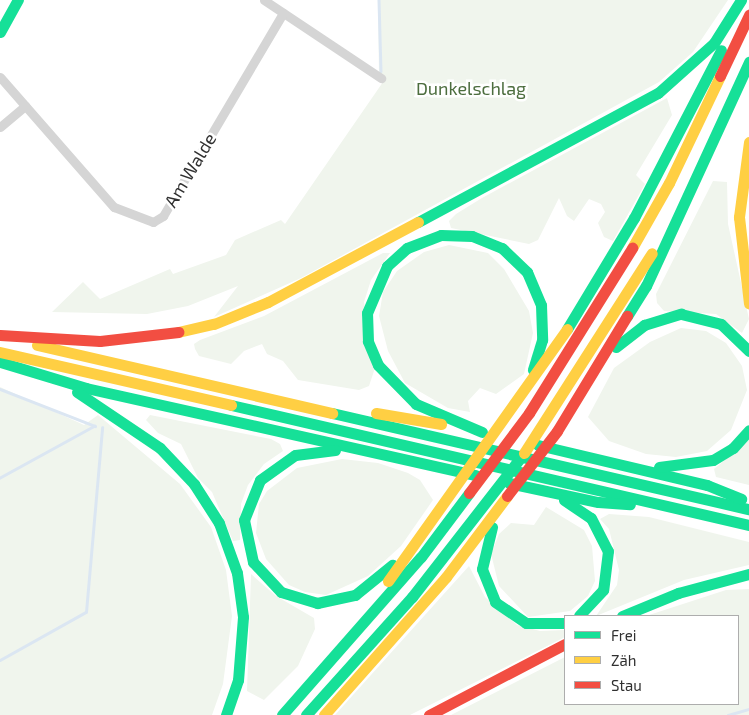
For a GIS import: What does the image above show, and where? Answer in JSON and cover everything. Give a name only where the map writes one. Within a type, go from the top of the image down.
[{"type":"main road","points":[[0,32],[18,0]]},
{"type":"main road","points":[[0,336],[100,341],[150,338],[214,324],[268,302],[658,93],[714,43],[741,0]]},
{"type":"main road","points":[[342,650],[414,544],[516,404],[634,218],[745,0]]},
{"type":"main road","points":[[282,715],[342,650],[471,493],[563,361],[669,183],[749,15]]},
{"type":"main road","points":[[324,715],[497,513],[600,363],[646,286],[749,62]]},
{"type":"main road","points":[[306,715],[412,597],[518,463],[633,284],[714,139]]},
{"type":"main road","points":[[749,142],[739,217],[749,303]]},
{"type":"main road","points":[[482,432],[408,398],[374,357],[367,332],[369,302],[381,274],[399,254],[433,236],[464,234],[495,244],[526,272],[541,305],[542,333],[537,361],[516,404]]},
{"type":"main road","points":[[600,363],[638,328],[681,314],[720,324],[749,351]]},
{"type":"main road","points":[[0,336],[749,509]]},
{"type":"main road","points":[[0,352],[657,502],[749,525]]},
{"type":"main road","points":[[0,362],[56,380],[532,488],[598,502],[657,502]]},
{"type":"main road","points":[[56,380],[115,413],[156,443],[194,484],[219,523],[234,561],[243,617],[240,671],[226,715]]},
{"type":"main road","points":[[319,410],[407,417],[482,432],[707,485],[749,502]]},
{"type":"main road","points":[[599,459],[662,468],[691,466],[727,453],[749,430]]},
{"type":"main road","points":[[365,451],[305,452],[266,473],[251,496],[244,520],[253,562],[281,592],[298,600],[327,603],[363,590],[414,544]]},
{"type":"main road","points":[[532,488],[580,508],[606,542],[607,580],[597,600],[580,615]]},
{"type":"main road","points":[[497,513],[482,558],[490,596],[508,614],[526,623],[564,623]]},
{"type":"main road","points":[[624,615],[678,593],[749,574]]},
{"type":"main road","points":[[429,715],[564,645]]},
{"type":"street","points":[[264,0],[381,78]]},
{"type":"street","name":"Am Walde","points":[[0,77],[114,207],[147,222],[156,221],[163,216],[283,13]]},
{"type":"street","points":[[0,127],[25,106]]},
{"type":"green space","name":"Dunkelschlag","points":[[378,0],[728,0],[693,52],[659,82],[301,278],[214,317],[238,286],[188,306],[147,314],[52,312],[83,282],[100,299],[170,269],[173,274],[226,255],[235,240],[281,220],[285,224],[383,82],[379,78]]},
{"type":"green space","points":[[667,98],[672,115],[636,175],[645,184],[613,241],[604,237],[598,223],[605,212],[601,204],[589,199],[574,221],[567,216],[559,198],[538,240],[529,244],[451,228],[449,221],[456,214],[482,198]]},
{"type":"green space","points":[[713,181],[727,182],[728,224],[749,319],[742,333],[716,314],[664,311],[657,303],[656,294]]},
{"type":"green space","points":[[449,245],[488,253],[504,269],[529,311],[533,333],[524,374],[496,394],[480,388],[468,401],[470,412],[448,408],[405,383],[388,351],[379,316],[383,292],[397,271],[424,252]]},
{"type":"green space","points":[[383,253],[390,253],[371,280],[364,302],[374,371],[369,386],[359,390],[298,380],[283,361],[267,354],[262,344],[244,351],[231,364],[199,356],[195,349],[194,344],[200,340],[264,316]]},
{"type":"green space","points":[[681,328],[706,331],[726,343],[742,366],[747,390],[731,430],[707,451],[676,457],[646,454],[609,441],[588,417],[614,368],[650,342]]},
{"type":"green space","points":[[0,387],[84,425],[98,415],[180,484],[211,527],[226,570],[232,616],[223,684],[212,715],[0,715]]},
{"type":"green space","points":[[150,415],[271,439],[280,444],[283,451],[264,464],[248,485],[241,504],[240,540],[233,541],[212,492],[198,478],[181,444],[158,433],[146,420]]},
{"type":"green space","points":[[749,440],[749,485],[716,477],[714,469]]},
{"type":"green space","points":[[342,459],[378,463],[408,473],[420,480],[433,500],[401,546],[368,576],[326,595],[305,592],[289,585],[266,559],[256,533],[259,504],[267,491],[297,468]]},
{"type":"green space","points":[[546,507],[584,530],[592,546],[595,581],[588,596],[570,611],[528,617],[499,586],[491,554],[499,534],[511,523],[534,525]]},
{"type":"green space","points":[[609,514],[649,517],[749,542],[749,565],[684,580],[597,615],[617,585],[619,570],[609,529],[600,519]]},
{"type":"green space","points":[[469,566],[485,597],[517,625],[540,631],[564,630],[564,638],[410,715],[335,715]]},
{"type":"green space","points":[[251,574],[276,596],[314,618],[315,629],[298,666],[264,700],[247,691]]},
{"type":"green space","points":[[749,589],[749,715],[451,715],[564,658],[564,705],[739,705],[739,615],[649,615],[726,590]]},
{"type":"waterway","points":[[379,0],[381,71]]},
{"type":"waterway","points":[[0,389],[95,426],[0,478]]},
{"type":"waterway","points":[[0,660],[86,612],[102,428]]},
{"type":"waterway","points":[[728,715],[749,709]]},
{"type":"traffic: fast","points":[[0,32],[18,0]]},
{"type":"traffic: fast","points":[[418,222],[658,93],[714,43],[741,0]]},
{"type":"traffic: fast","points":[[567,329],[634,218],[721,50]]},
{"type":"traffic: fast","points":[[627,316],[646,286],[749,62]]},
{"type":"traffic: fast","points":[[482,432],[416,404],[378,365],[368,341],[367,313],[387,266],[407,248],[441,235],[472,236],[502,248],[527,272],[541,305],[542,340],[533,370]]},
{"type":"traffic: fast","points":[[616,347],[644,325],[681,314],[721,324],[749,351]]},
{"type":"traffic: fast","points":[[0,362],[86,388],[475,475]]},
{"type":"traffic: fast","points":[[77,392],[160,448],[194,484],[219,523],[237,573],[243,617],[238,680],[226,715]]},
{"type":"traffic: fast","points":[[231,405],[749,525]]},
{"type":"traffic: fast","points":[[332,413],[749,509]]},
{"type":"traffic: fast","points":[[659,467],[713,460],[733,448],[749,430]]},
{"type":"traffic: fast","points":[[538,445],[707,485],[741,499]]},
{"type":"traffic: fast","points":[[335,450],[295,455],[260,480],[244,520],[253,562],[281,592],[317,603],[355,595],[392,565]]},
{"type":"traffic: fast","points":[[306,715],[412,597],[524,453]]},
{"type":"traffic: fast","points":[[509,483],[598,502],[630,504]]},
{"type":"traffic: fast","points":[[282,715],[421,557],[469,493]]},
{"type":"traffic: fast","points":[[564,500],[591,518],[608,551],[603,590],[580,615]]},
{"type":"traffic: fast","points":[[492,527],[482,569],[495,602],[526,623],[564,623]]},
{"type":"traffic: fast","points":[[624,615],[678,593],[749,574]]},
{"type":"traffic: slow","points":[[632,248],[669,183],[720,76]]},
{"type":"traffic: slow","points":[[749,142],[739,217],[749,303]]},
{"type":"traffic: slow","points":[[178,332],[214,324],[268,302],[418,222]]},
{"type":"traffic: slow","points":[[524,453],[652,253]]},
{"type":"traffic: slow","points":[[388,581],[567,329]]},
{"type":"traffic: slow","points":[[37,345],[332,413]]},
{"type":"traffic: slow","points":[[0,352],[231,405]]},
{"type":"traffic: slow","points":[[376,413],[441,424]]},
{"type":"traffic: slow","points":[[324,715],[446,577],[507,496]]},
{"type":"traffic: jam","points":[[720,76],[749,15]]},
{"type":"traffic: jam","points":[[469,493],[529,413],[632,248]]},
{"type":"traffic: jam","points":[[507,496],[557,431],[627,316]]},
{"type":"traffic: jam","points":[[0,335],[100,341],[178,332]]},
{"type":"traffic: jam","points":[[429,715],[564,645]]}]
